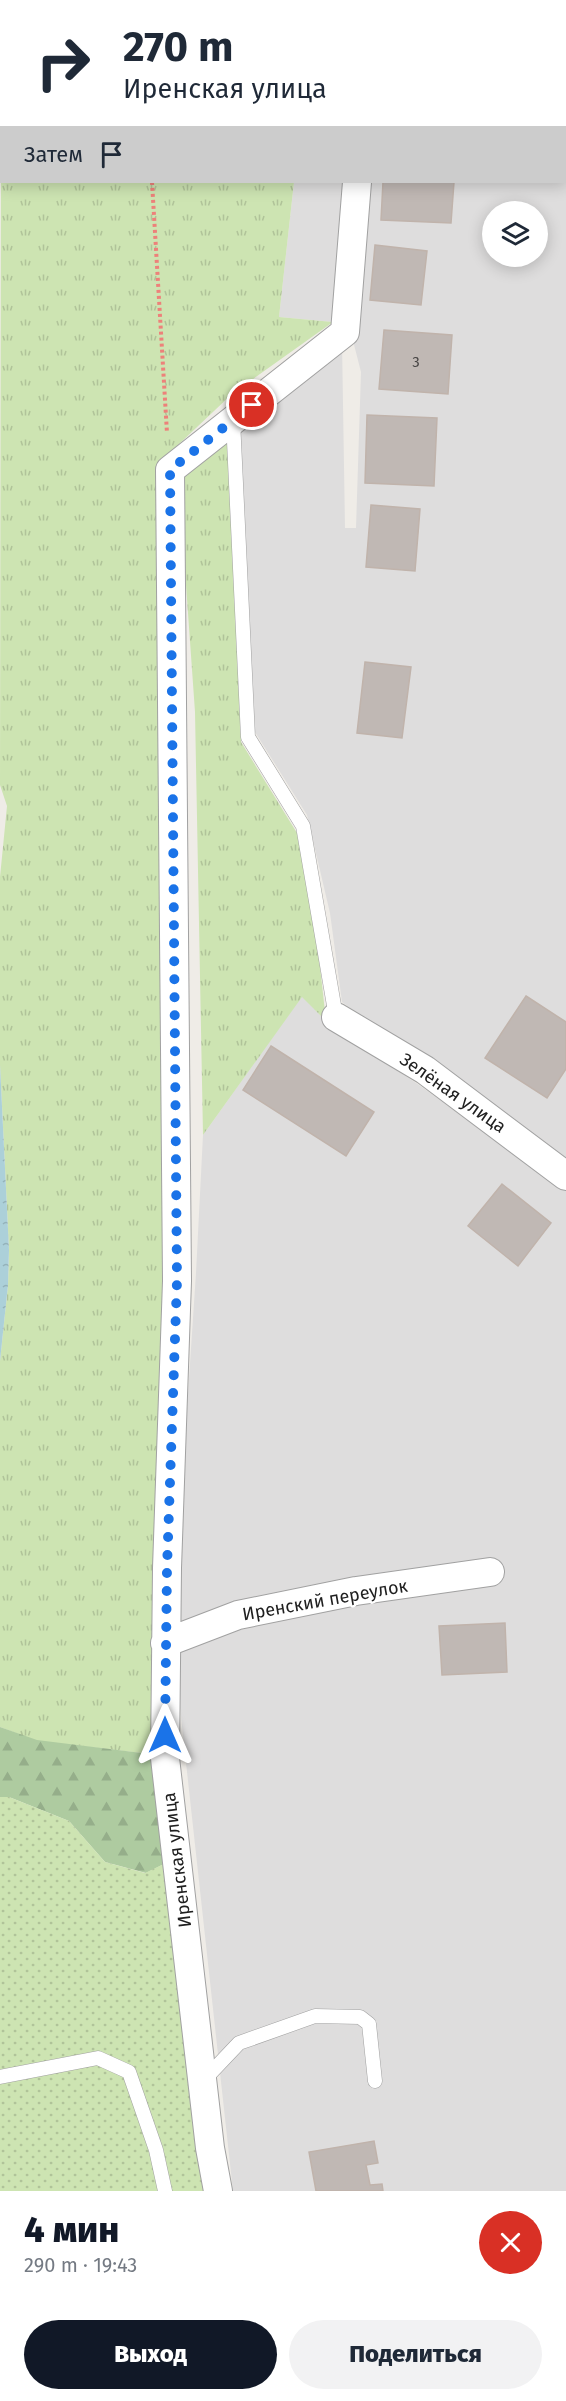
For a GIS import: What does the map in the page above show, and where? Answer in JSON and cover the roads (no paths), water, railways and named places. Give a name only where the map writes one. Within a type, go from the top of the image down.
[{"type":"street","points":[[233,420],[345,332],[357,183]]},
{"type":"street","name":"Иренская улица","points":[[218,2191],[210,2148],[165,1758],[165,1644],[177,1281],[170,470],[233,420]]},
{"type":"street","name":"Зелёная улица","points":[[336,1017],[425,1070],[566,1176]]},
{"type":"street","name":"Иренский переулок","points":[[165,1644],[238,1615],[356,1591],[490,1572]]},
{"type":"lane","points":[[233,420],[248,737],[303,826],[336,1017]]},
{"type":"lane","points":[[203,2081],[239,2043],[315,2016],[360,2017],[369,2024],[375,2081]]},
{"type":"lane","points":[[0,2077],[98,2058],[129,2072],[156,2150],[165,2191]]},
{"type":"water","points":[[0,1065],[9,1250],[8,1285],[0,1361]]}]
